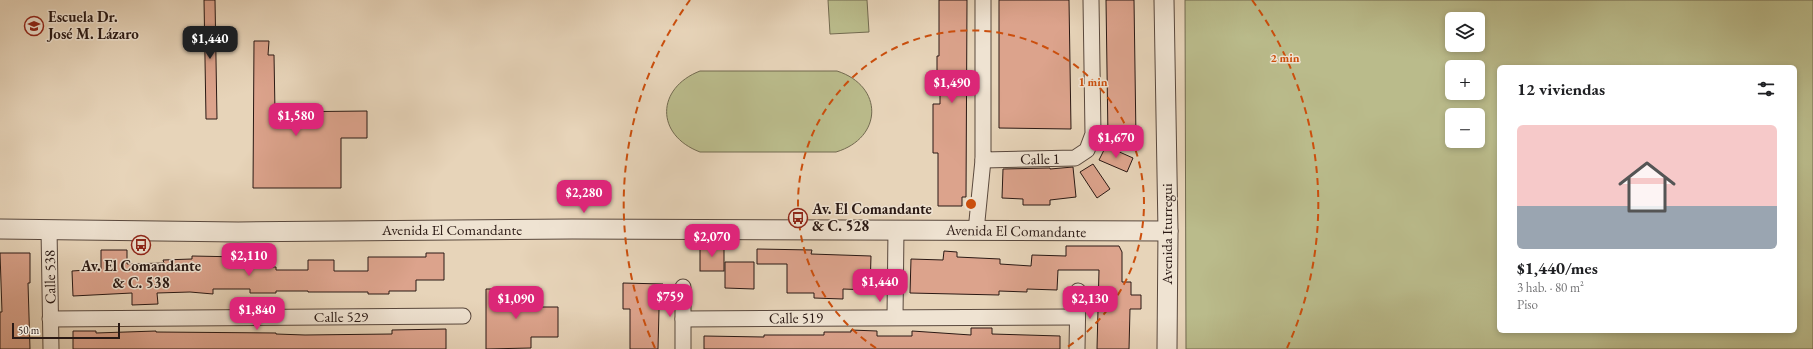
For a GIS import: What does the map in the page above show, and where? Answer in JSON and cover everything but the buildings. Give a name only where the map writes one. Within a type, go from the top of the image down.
[{"type":"street","points":[[976,231],[983,160],[983,0]]},
{"type":"street","name":"Calle 1","points":[[983,160],[1075,158],[1087,150],[1093,134],[1091,0]]},
{"type":"street","name":"Avenida Iturregui","points":[[1164,0],[1168,231],[1167,349]]},
{"type":"street","name":"Avenida El Comandante","points":[[0,229],[238,232],[572,229],[1168,231]]},
{"type":"street","name":"Calle 538","points":[[49,229],[51,349]]},
{"type":"street","points":[[895,317],[896,230]]},
{"type":"street","points":[[683,287],[683,349]]},
{"type":"street","points":[[1077,349],[1078,291]]},
{"type":"street","name":"Calle 529","points":[[50,319],[463,316]]},
{"type":"street","name":"Calle 519","points":[[683,319],[1077,317]]},
{"type":"green space","points":[[828,0],[867,0],[869,32],[830,34]]},
{"type":"green space","points":[[1185,0],[1813,0],[1813,349],[1186,349]]},
{"type":"green space","points":[[700,71],[837,71],[852,78],[863,88],[870,100],[872,112],[869,124],[863,136],[851,145],[836,152],[700,152],[685,144],[675,135],[669,123],[667,112],[669,100],[675,88],[686,79]]},
{"type":"place","name":"Escuela Dr. José M. Lázaro","points":[[34,26]]},
{"type":"place","name":"Av. El Comandante & C. 528","points":[[798,218]]},
{"type":"place","name":"Av. El Comandante & C. 538","points":[[141,245]]}]
